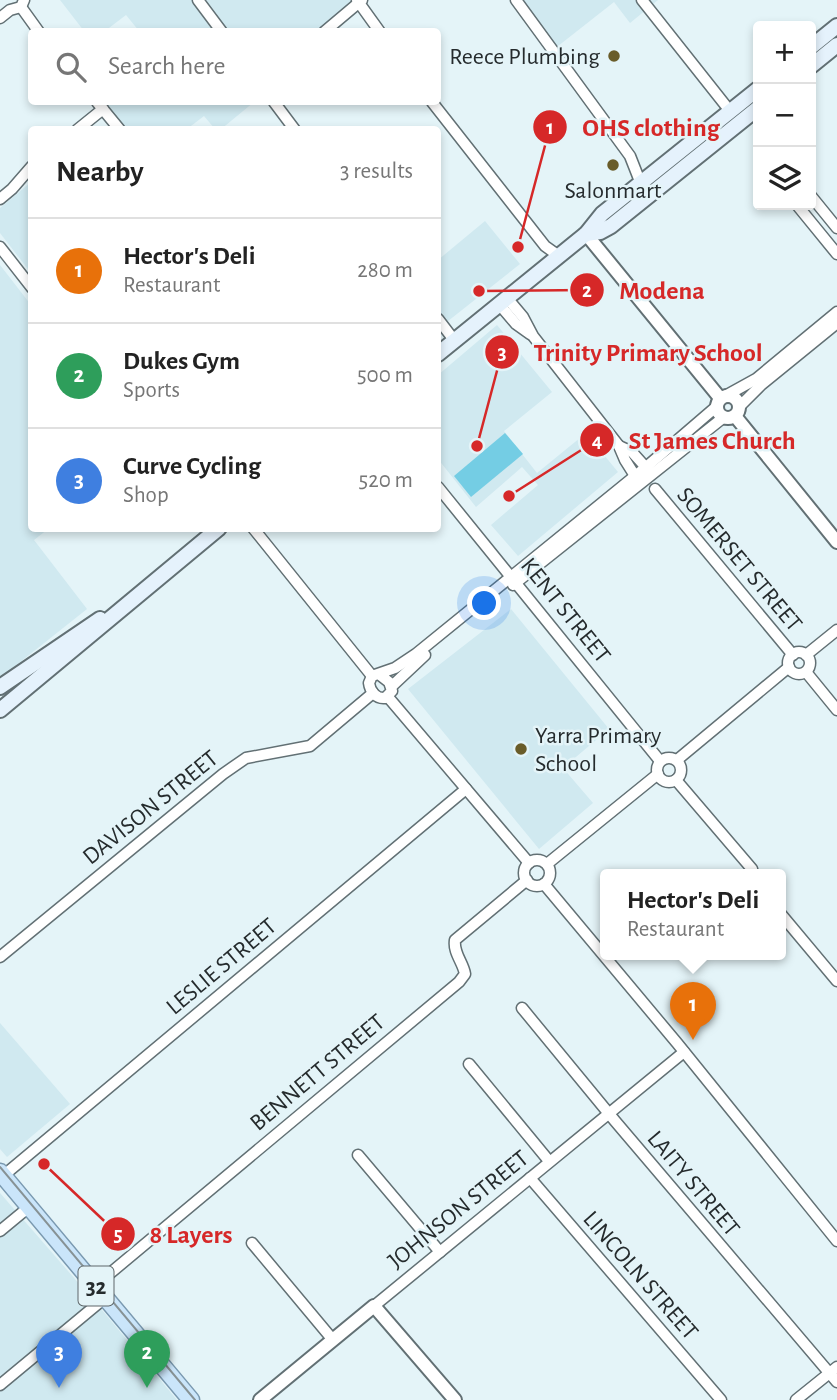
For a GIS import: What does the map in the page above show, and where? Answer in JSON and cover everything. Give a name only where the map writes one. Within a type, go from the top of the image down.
[{"type":"main road","points":[[816,43],[837,26]]},
{"type":"main road","points":[[816,62],[837,45]]},
{"type":"main road","points":[[441,351],[586,234],[602,215],[753,93]]},
{"type":"main road","points":[[730,111],[740,123]]},
{"type":"main road","points":[[586,234],[600,232],[611,226],[753,112]]},
{"type":"main road","points":[[0,710],[214,532]]},
{"type":"main road","points":[[23,692],[6,683],[128,602]]},
{"type":"main road","name":"32","points":[[1,1174],[101,1291],[187,1398]]},
{"type":"street","points":[[198,0],[219,28]]},
{"type":"street","points":[[516,0],[630,156],[641,184]]},
{"type":"street","points":[[642,0],[730,111]]},
{"type":"street","points":[[329,28],[359,1],[377,28]]},
{"type":"street","points":[[0,18],[22,4],[37,28]]},
{"type":"street","points":[[81,126],[100,105],[117,126]]},
{"type":"street","points":[[276,105],[292,126]]},
{"type":"street","points":[[434,105],[545,246],[559,256]]},
{"type":"street","points":[[630,156],[643,166],[658,170]]},
{"type":"street","points":[[0,198],[28,171]]},
{"type":"street","points":[[816,202],[837,228]]},
{"type":"street","points":[[806,216],[819,206]]},
{"type":"street","points":[[801,210],[837,254]]},
{"type":"street","points":[[586,234],[837,542]]},
{"type":"street","points":[[0,247],[28,283]]},
{"type":"street","points":[[503,301],[516,324],[533,336],[619,446],[638,479]]},
{"type":"street","points":[[449,632],[392,686],[388,697],[382,699],[373,693],[369,683],[376,675],[404,663],[449,632],[802,346],[837,312]]},
{"type":"street","points":[[441,323],[454,340]]},
{"type":"street","points":[[727,407],[756,379],[837,323]]},
{"type":"street","points":[[619,446],[632,452],[648,471]]},
{"type":"street","name":"SOMERSET STREET","points":[[656,489],[793,655]]},
{"type":"street","name":"KENT STREET","points":[[441,491],[660,761]]},
{"type":"street","points":[[256,532],[376,675],[392,686]]},
{"type":"street","points":[[806,655],[837,630]]},
{"type":"street","points":[[793,655],[806,655],[810,664],[806,672],[796,674],[789,667],[789,660],[793,655]]},
{"type":"street","points":[[677,760],[789,667]]},
{"type":"street","points":[[806,672],[837,710]]},
{"type":"street","name":"DAVISON STREET","points":[[0,957],[223,774],[246,758],[310,746],[373,693]]},
{"type":"street","points":[[388,697],[529,863]]},
{"type":"street","points":[[677,760],[667,758],[660,761],[657,767],[658,774],[666,782],[677,779]]},
{"type":"street","points":[[677,760],[681,770],[677,779]]},
{"type":"street","points":[[547,864],[658,774]]},
{"type":"street","points":[[677,779],[752,869]]},
{"type":"street","name":"LESLIE STREET","points":[[1,1174],[466,789]]},
{"type":"street","points":[[544,884],[533,885],[524,873],[529,863],[536,860],[547,864]]},
{"type":"street","points":[[544,884],[550,875],[547,864]]},
{"type":"street","name":"BENNETT STREET","points":[[101,1291],[459,982],[465,974],[464,966],[454,948],[455,940],[527,880]]},
{"type":"street","points":[[544,884],[600,951]]},
{"type":"street","points":[[786,920],[837,981]]},
{"type":"street","points":[[607,960],[837,1241]]},
{"type":"street","name":"LAITY STREET","points":[[522,1009],[608,1114],[833,1370],[837,1382]]},
{"type":"street","name":"JOHNSON STREET","points":[[260,1400],[684,1052]]},
{"type":"street","points":[[469,1064],[549,1161]]},
{"type":"street","points":[[358,1155],[440,1252]]},
{"type":"street","name":"LINCOLN STREET","points":[[530,1178],[721,1400]]},
{"type":"street","points":[[0,1231],[29,1207]]},
{"type":"street","points":[[252,1243],[333,1340]]},
{"type":"street","points":[[0,1385],[101,1291]]},
{"type":"street","points":[[374,1306],[455,1400]]},
{"type":"street","points":[[796,1400],[833,1370]]},
{"type":"shaded area","points":[[60,0],[362,0],[329,28],[137,28],[126,15],[109,28],[82,28]]},
{"type":"shaded area","points":[[516,0],[658,0],[630,23],[614,2],[553,50]]},
{"type":"shaded area","points":[[100,105],[250,105],[225,126],[212,126],[204,116],[191,126],[117,126]]},
{"type":"shaded area","points":[[28,185],[28,269],[0,233],[0,208]]},
{"type":"shaded area","points":[[485,221],[520,264],[441,327],[441,258]]},
{"type":"shaded area","points":[[0,265],[28,301],[28,532],[44,532],[34,540],[87,609],[0,678]]},
{"type":"shaded area","points":[[497,325],[552,392],[504,431],[537,473],[586,433],[618,472],[518,556],[491,525],[538,485],[522,467],[476,507],[441,463],[441,372]]},
{"type":"shaded area","points":[[505,433],[523,454],[471,497],[454,476]]},
{"type":"shaded area","name":"Yarra Primary School","points":[[511,609],[609,729],[563,768],[593,803],[539,849],[408,689]]},
{"type":"shaded area","points":[[0,1023],[70,1104],[7,1157],[0,1149]]},
{"type":"shaded area","points":[[0,1193],[102,1310],[177,1400],[0,1400]]},
{"type":"tram line","points":[[0,1167],[195,1400]]},
{"type":"place","name":"Reece Plumbing","points":[[614,56]]},
{"type":"place","name":"Salonmart","points":[[613,165]]},
{"type":"place","name":"OHS clothing","points":[[518,247]]},
{"type":"place","name":"Modena","points":[[479,291]]},
{"type":"place","name":"Trinity Primary School","points":[[477,446]]},
{"type":"place","name":"St James Church","points":[[509,496]]},
{"type":"place","name":"Yarra Primary School","points":[[521,749]]},
{"type":"place","name":"Hector's Deli","points":[[693,1040]]},
{"type":"place","name":"8 Layers","points":[[44,1164]]},
{"type":"place","name":"Curve Cycling","points":[[59,1388]]},
{"type":"place","name":"Dukes Gym","points":[[147,1388]]}]
